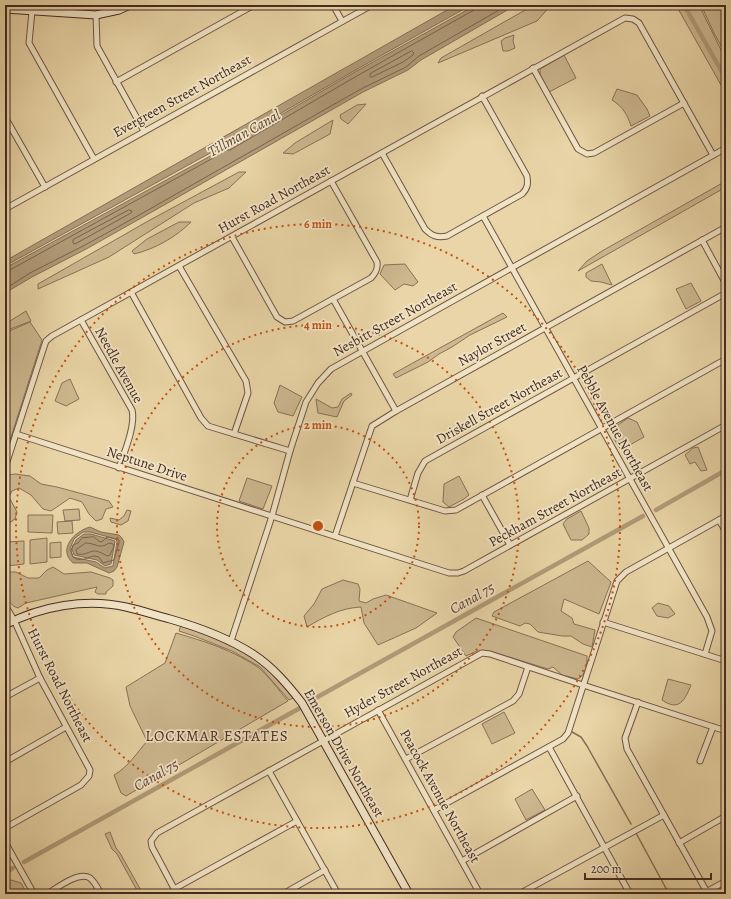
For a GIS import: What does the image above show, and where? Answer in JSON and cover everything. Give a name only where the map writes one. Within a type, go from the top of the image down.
[{"type":"street","points":[[5,9],[32,11],[59,9],[96,15],[119,10],[130,5]]},
{"type":"street","points":[[116,82],[254,5]]},
{"type":"street","points":[[333,5],[342,21]]},
{"type":"street","name":"Evergreen Street Northeast","points":[[5,209],[372,5]]},
{"type":"street","points":[[32,11],[29,43],[94,159]]},
{"type":"street","points":[[96,15],[97,46],[144,132]]},
{"type":"street","name":"Hurst Road Northeast","points":[[5,468],[46,341],[52,336],[619,20],[625,18],[633,19],[639,23],[684,103]]},
{"type":"street","points":[[534,68],[578,150],[587,154],[594,153],[684,103],[713,155]]},
{"type":"street","points":[[382,153],[425,229],[432,236],[440,238],[448,236],[522,194],[526,190],[528,184],[527,176],[482,96]]},
{"type":"street","points":[[5,117],[45,187]]},
{"type":"street","name":"Nesbitt Street Northeast","points":[[231,641],[272,516],[290,451],[306,402],[318,382],[331,369],[726,148]]},
{"type":"street","points":[[232,237],[277,317],[285,322],[293,321],[371,278],[375,274],[378,267],[377,262],[331,181]]},
{"type":"street","name":"Pebble Avenue Northeast","points":[[483,216],[709,622],[712,631],[705,654]]},
{"type":"street","name":"Naylor Street","points":[[335,536],[372,426],[396,411],[726,227]]},
{"type":"street","points":[[702,240],[726,284]]},
{"type":"street","points":[[180,266],[246,381],[248,393],[234,434]]},
{"type":"street","points":[[131,292],[201,418],[208,426],[290,451]]},
{"type":"street","name":"Driskell Street Northeast","points":[[410,500],[418,473],[425,461],[726,293]]},
{"type":"street","points":[[333,299],[396,411]]},
{"type":"street","name":"Needle Avenue","points":[[81,320],[134,416],[119,468]]},
{"type":"street","points":[[354,483],[445,511],[456,510],[726,359]]},
{"type":"street","name":"Peckham Street Northeast","points":[[458,573],[726,425]]},
{"type":"street","name":"Neptune Drive","points":[[16,434],[449,573],[458,573]]},
{"type":"street","points":[[482,495],[510,545]]},
{"type":"street","points":[[434,810],[549,747],[568,733],[617,581],[626,572],[726,516]]},
{"type":"street","points":[[719,520],[726,532]]},
{"type":"street","name":"Emerson Drive Northeast","points":[[5,625],[34,613],[55,608],[78,604],[103,604],[125,607],[177,621],[231,641],[254,655],[288,685],[302,703],[409,894]]},
{"type":"street","name":"Hurst Road Northeast","points":[[5,605],[14,620],[40,678],[90,770],[89,776],[81,785],[5,828]]},
{"type":"street","points":[[603,622],[726,661]]},
{"type":"street","name":"Hyder Street Northeast","points":[[174,889],[152,847],[151,841],[157,833],[482,653],[490,654],[528,667]]},
{"type":"street","points":[[406,759],[513,701],[519,694],[528,667],[726,731]]},
{"type":"street","points":[[5,697],[40,678]]},
{"type":"street","points":[[638,702],[625,738],[627,749],[707,893],[726,881]]},
{"type":"street","name":"Peacock Avenue Northeast","points":[[378,710],[480,894]]},
{"type":"street","points":[[5,762],[66,727]]},
{"type":"street","points":[[700,761],[713,727]]},
{"type":"street","points":[[549,747],[630,894]]},
{"type":"street","points":[[269,771],[338,894]]},
{"type":"street","points":[[462,860],[576,796]]},
{"type":"street","points":[[519,894],[604,846],[664,815]]},
{"type":"street","points":[[680,843],[726,816]]},
{"type":"street","points":[[177,894],[174,889],[297,821]]},
{"type":"street","points":[[5,842],[34,894]]},
{"type":"street","points":[[283,894],[325,870]]},
{"type":"street","points":[[47,894],[77,877],[84,876],[96,885],[101,894]]},
{"type":"shaded area","points":[[534,5],[551,5],[537,21],[438,63],[441,58]]},
{"type":"shaded area","points":[[676,5],[699,5],[724,56],[726,57],[726,94]]},
{"type":"shaded area","points":[[701,5],[722,5],[726,13],[726,55],[714,33]]},
{"type":"shaded area","points":[[514,35],[513,41],[515,48],[508,51],[503,51],[501,41]]},
{"type":"shaded area","points":[[564,55],[576,78],[549,92],[540,75],[540,69]]},
{"type":"shaded area","points":[[617,89],[637,95],[650,116],[631,126],[624,111],[612,100]]},
{"type":"shaded area","points":[[366,104],[348,124],[341,119],[340,115],[357,105]]},
{"type":"shaded area","points":[[333,120],[330,134],[293,154],[283,153],[295,143]]},
{"type":"shaded area","points":[[239,172],[246,172],[229,188],[194,203],[109,257],[38,289],[38,284],[150,220]]},
{"type":"shaded area","points":[[726,181],[726,187],[578,271],[587,261],[602,251]]},
{"type":"shaded area","points":[[179,222],[191,222],[179,233],[157,246],[134,254],[132,251],[147,239]]},
{"type":"shaded area","points":[[405,264],[418,282],[413,286],[404,284],[395,290],[380,274],[384,265]]},
{"type":"shaded area","points":[[602,264],[612,285],[591,281],[586,277],[586,273]]},
{"type":"shaded area","points":[[691,283],[701,301],[686,309],[676,289]]},
{"type":"shaded area","points":[[26,311],[31,321],[5,331],[5,324]]},
{"type":"shaded area","points":[[503,313],[507,317],[470,335],[428,362],[396,378],[393,374]]},
{"type":"shaded area","points":[[30,322],[42,340],[5,456],[5,333]]},
{"type":"shaded area","points":[[70,379],[79,399],[66,406],[55,401],[62,383]]},
{"type":"shaded area","points":[[280,385],[302,397],[293,416],[278,412],[274,403]]},
{"type":"shaded area","points":[[351,393],[352,395],[344,401],[337,417],[318,413],[316,399],[332,408],[338,407],[342,399]]},
{"type":"shaded area","points":[[628,418],[637,422],[644,437],[621,450],[614,439],[615,427]]},
{"type":"shaded area","points":[[698,447],[707,470],[701,471],[695,462],[690,464],[685,455],[693,448]]},
{"type":"shaded area","points":[[15,474],[30,476],[41,484],[109,501],[113,507],[106,509],[102,519],[96,521],[89,514],[82,502],[70,498],[51,511],[43,509],[31,495],[19,488],[12,491],[9,497],[17,512],[15,519],[5,526],[5,483],[7,475]]},
{"type":"shaded area","points":[[459,476],[469,495],[449,507],[443,502],[444,484]]},
{"type":"shaded area","points":[[247,478],[272,486],[263,509],[239,501]]},
{"type":"shaded area","points":[[79,509],[80,520],[65,521],[63,510]]},
{"type":"shaded area","points":[[127,510],[131,511],[128,521],[121,525],[111,522],[110,518],[119,520],[124,516]]},
{"type":"shaded area","points":[[581,511],[589,528],[589,534],[582,540],[571,540],[563,524],[567,519]]},
{"type":"shaded area","points":[[28,515],[53,515],[52,533],[28,532]]},
{"type":"shaded area","points":[[72,521],[73,533],[58,534],[57,522]]},
{"type":"shaded area","points":[[47,538],[47,562],[30,564],[30,540]]},
{"type":"shaded area","points":[[24,541],[24,564],[7,566],[7,542]]},
{"type":"shaded area","points":[[61,542],[61,557],[50,558],[50,543]]},
{"type":"shaded area","points":[[588,561],[611,582],[599,614],[564,599],[561,611],[572,618],[574,624],[595,630],[592,647],[583,644],[571,636],[538,632],[530,624],[525,623],[520,626],[492,616],[494,612]]},
{"type":"shaded area","points":[[53,567],[64,574],[91,572],[110,578],[113,580],[113,586],[106,592],[106,594],[98,594],[95,592],[97,587],[26,603],[18,608],[10,603],[6,589],[5,574],[7,572],[16,572],[28,578],[39,578],[47,570]]},
{"type":"shaded area","points":[[343,580],[358,584],[360,589],[359,601],[366,603],[386,595],[437,613],[416,628],[378,645],[364,623],[361,607],[339,611],[307,627],[304,616],[314,604],[322,589]]},
{"type":"shaded area","points":[[658,603],[669,606],[675,614],[668,618],[657,616],[652,608]]},
{"type":"shaded area","points":[[476,618],[587,656],[583,675],[578,679],[562,675],[553,667],[548,669],[493,652],[477,651],[466,656],[453,637],[456,632]]},
{"type":"shaded area","points":[[181,625],[227,642],[249,654],[269,669],[295,697],[289,700],[260,667],[232,651],[179,631]]},
{"type":"shaded area","points":[[176,633],[219,647],[250,662],[263,671],[288,701],[126,796],[121,793],[114,775],[128,764],[147,741],[130,706],[126,687],[165,663]]},
{"type":"shaded area","points":[[668,679],[691,685],[681,703],[673,705],[662,700]]},
{"type":"shaded area","points":[[504,712],[515,733],[492,744],[482,724]]},
{"type":"shaded area","points":[[532,789],[545,810],[526,820],[515,799]]},
{"type":"shaded area","points":[[110,832],[116,848],[143,894],[139,894],[117,854],[112,849],[105,834]]},
{"type":"shaded area","points":[[11,880],[21,883],[27,894],[5,894],[5,883]]},
{"type":"water","name":"Tillman Canal","points":[[456,5],[471,5],[228,144],[217,144],[212,152],[5,266],[5,261]]},
{"type":"water","points":[[476,5],[516,5],[421,60],[408,70],[363,92],[88,248],[5,293],[5,268],[214,154],[219,145],[228,146],[353,73]]},
{"type":"water","points":[[90,527],[101,532],[119,535],[122,538],[124,542],[117,567],[114,571],[109,573],[87,563],[73,563],[69,558],[67,547],[70,541],[84,529]],"holes":[[[83,532],[90,532],[116,539],[117,542],[113,566],[105,568],[96,562],[73,557],[70,549],[74,539]]]},
{"type":"water","points":[[84,534],[91,534],[115,541],[111,564],[105,566],[97,560],[74,555],[72,549],[76,540]]},
{"type":"waterway","points":[[684,5],[726,79]]},
{"type":"waterway","name":"Canal 75","points":[[656,510],[726,470]]},
{"type":"waterway","name":"Canal 75","points":[[312,700],[643,516]]},
{"type":"waterway","name":"Canal 75","points":[[24,862],[300,708]]},
{"type":"waterway","points":[[572,732],[581,737],[587,746],[631,824]]},
{"type":"waterway","points":[[636,833],[669,894]]},
{"type":"waterway","name":"Canal 75","points":[[5,873],[13,868]]},
{"type":"district","name":"LOCKMAR ESTATES","points":[[217,736]]}]
